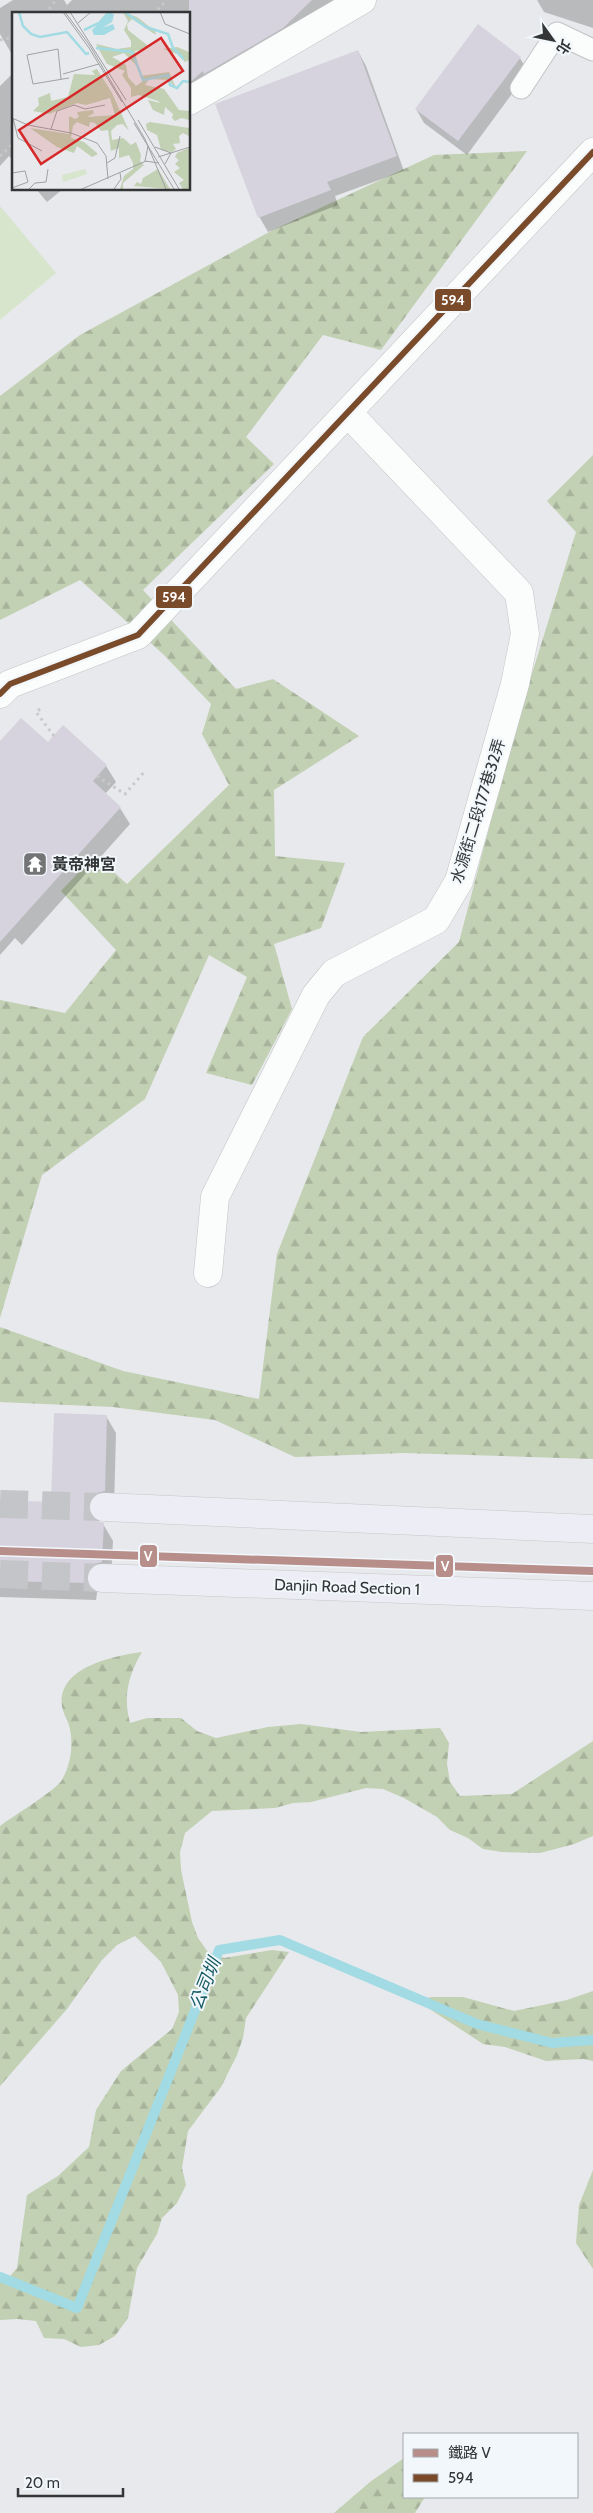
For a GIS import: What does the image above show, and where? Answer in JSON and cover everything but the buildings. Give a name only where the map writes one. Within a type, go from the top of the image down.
[{"type":"main road","points":[[104,1507],[593,1529]]},
{"type":"main road","name":"Danjin Road Section 1","points":[[102,1578],[593,1596]]},
{"type":"street","points":[[190,100],[362,0]]},
{"type":"street","points":[[0,694],[10,684],[138,635],[593,152]]},
{"type":"street","name":"水源街二段177巷32弄","points":[[208,1274],[215,1197],[316,995],[334,973],[436,920],[459,881],[516,684],[525,634],[519,593],[348,413]]},
{"type":"lane","points":[[522,88],[557,33],[593,50]]},
{"type":"path","points":[[47,12],[56,0]]},
{"type":"path","points":[[155,12],[167,0]]},
{"type":"path","points":[[0,156],[12,145]]},
{"type":"path","points":[[42,706],[36,712],[54,736]]},
{"type":"path","points":[[97,776],[125,794],[145,771]]},
{"type":"green space","points":[[527,151],[381,350],[323,335],[246,437],[274,464],[143,590],[236,689],[273,679],[359,736],[274,790],[275,856],[345,863],[321,928],[274,944],[292,1009],[252,1085],[206,1073],[247,977],[209,955],[145,1099],[42,1175],[0,1318],[0,1000],[65,1013],[116,950],[61,891],[95,855],[127,884],[229,785],[202,734],[211,704],[164,655],[80,580],[0,620],[0,396],[80,335],[273,230],[434,155]]},
{"type":"green space","points":[[0,206],[56,273],[0,320]]},
{"type":"green space","points":[[593,455],[593,1459],[404,1453],[295,1457],[215,1420],[113,1407],[0,1402],[0,1327],[123,1371],[259,1399],[277,1254],[363,1037],[459,942],[516,725],[576,532],[547,501]]},
{"type":"green space","points":[[142,1652],[133,1669],[128,1686],[127,1704],[130,1723],[147,1718],[181,1718],[197,1731],[216,1738],[268,1727],[301,1724],[361,1732],[440,1728],[449,1743],[447,1764],[450,1782],[460,1796],[512,1794],[593,1741],[593,1836],[574,1844],[540,1853],[502,1852],[483,1849],[468,1838],[450,1830],[437,1817],[404,1798],[383,1789],[366,1788],[311,1802],[293,1803],[275,1808],[212,1811],[185,1833],[180,1852],[181,1870],[192,1922],[198,1938],[208,1952],[224,1958],[272,1950],[289,1952],[246,2018],[243,2038],[237,2055],[221,2087],[188,2131],[182,2168],[186,2185],[177,2203],[162,2218],[157,2234],[137,2268],[128,2318],[115,2336],[99,2345],[81,2347],[64,2339],[44,2338],[36,2321],[0,2320],[0,2281],[7,2280],[17,2268],[27,2195],[58,2176],[89,2147],[96,2110],[121,2071],[172,2029],[179,2012],[178,1995],[161,1962],[135,1936],[117,1945],[102,1960],[67,2009],[0,2086],[0,1826],[58,1785],[65,1774],[71,1753],[69,1725],[62,1706],[63,1693],[68,1682],[90,1666],[117,1657]]},
{"type":"green space","points":[[593,1991],[593,2061],[583,2059],[546,2061],[505,2047],[483,2044],[416,2000],[432,1997],[463,1997],[514,2011],[567,2000]]},
{"type":"green space","points":[[593,2170],[593,2269],[576,2243],[579,2205]]},
{"type":"green space","points":[[403,2459],[403,2498],[424,2498],[415,2513],[334,2513],[370,2482]]},
{"type":"waterway","name":"公司圳","points":[[0,2277],[77,2308],[219,1950],[280,1940],[477,2024],[552,2043],[593,2040]]},
{"type":"tunnel","points":[[0,1504],[104,1507]]},
{"type":"tunnel","points":[[0,1574],[102,1578]]},
{"type":"rail line","name":"V","points":[[0,1551],[593,1571]]},
{"type":"transit line","name":"594","points":[[0,694],[10,684],[138,635],[593,152]]},
{"type":"place","name":"黃帝神宮","points":[[35,864]]}]
